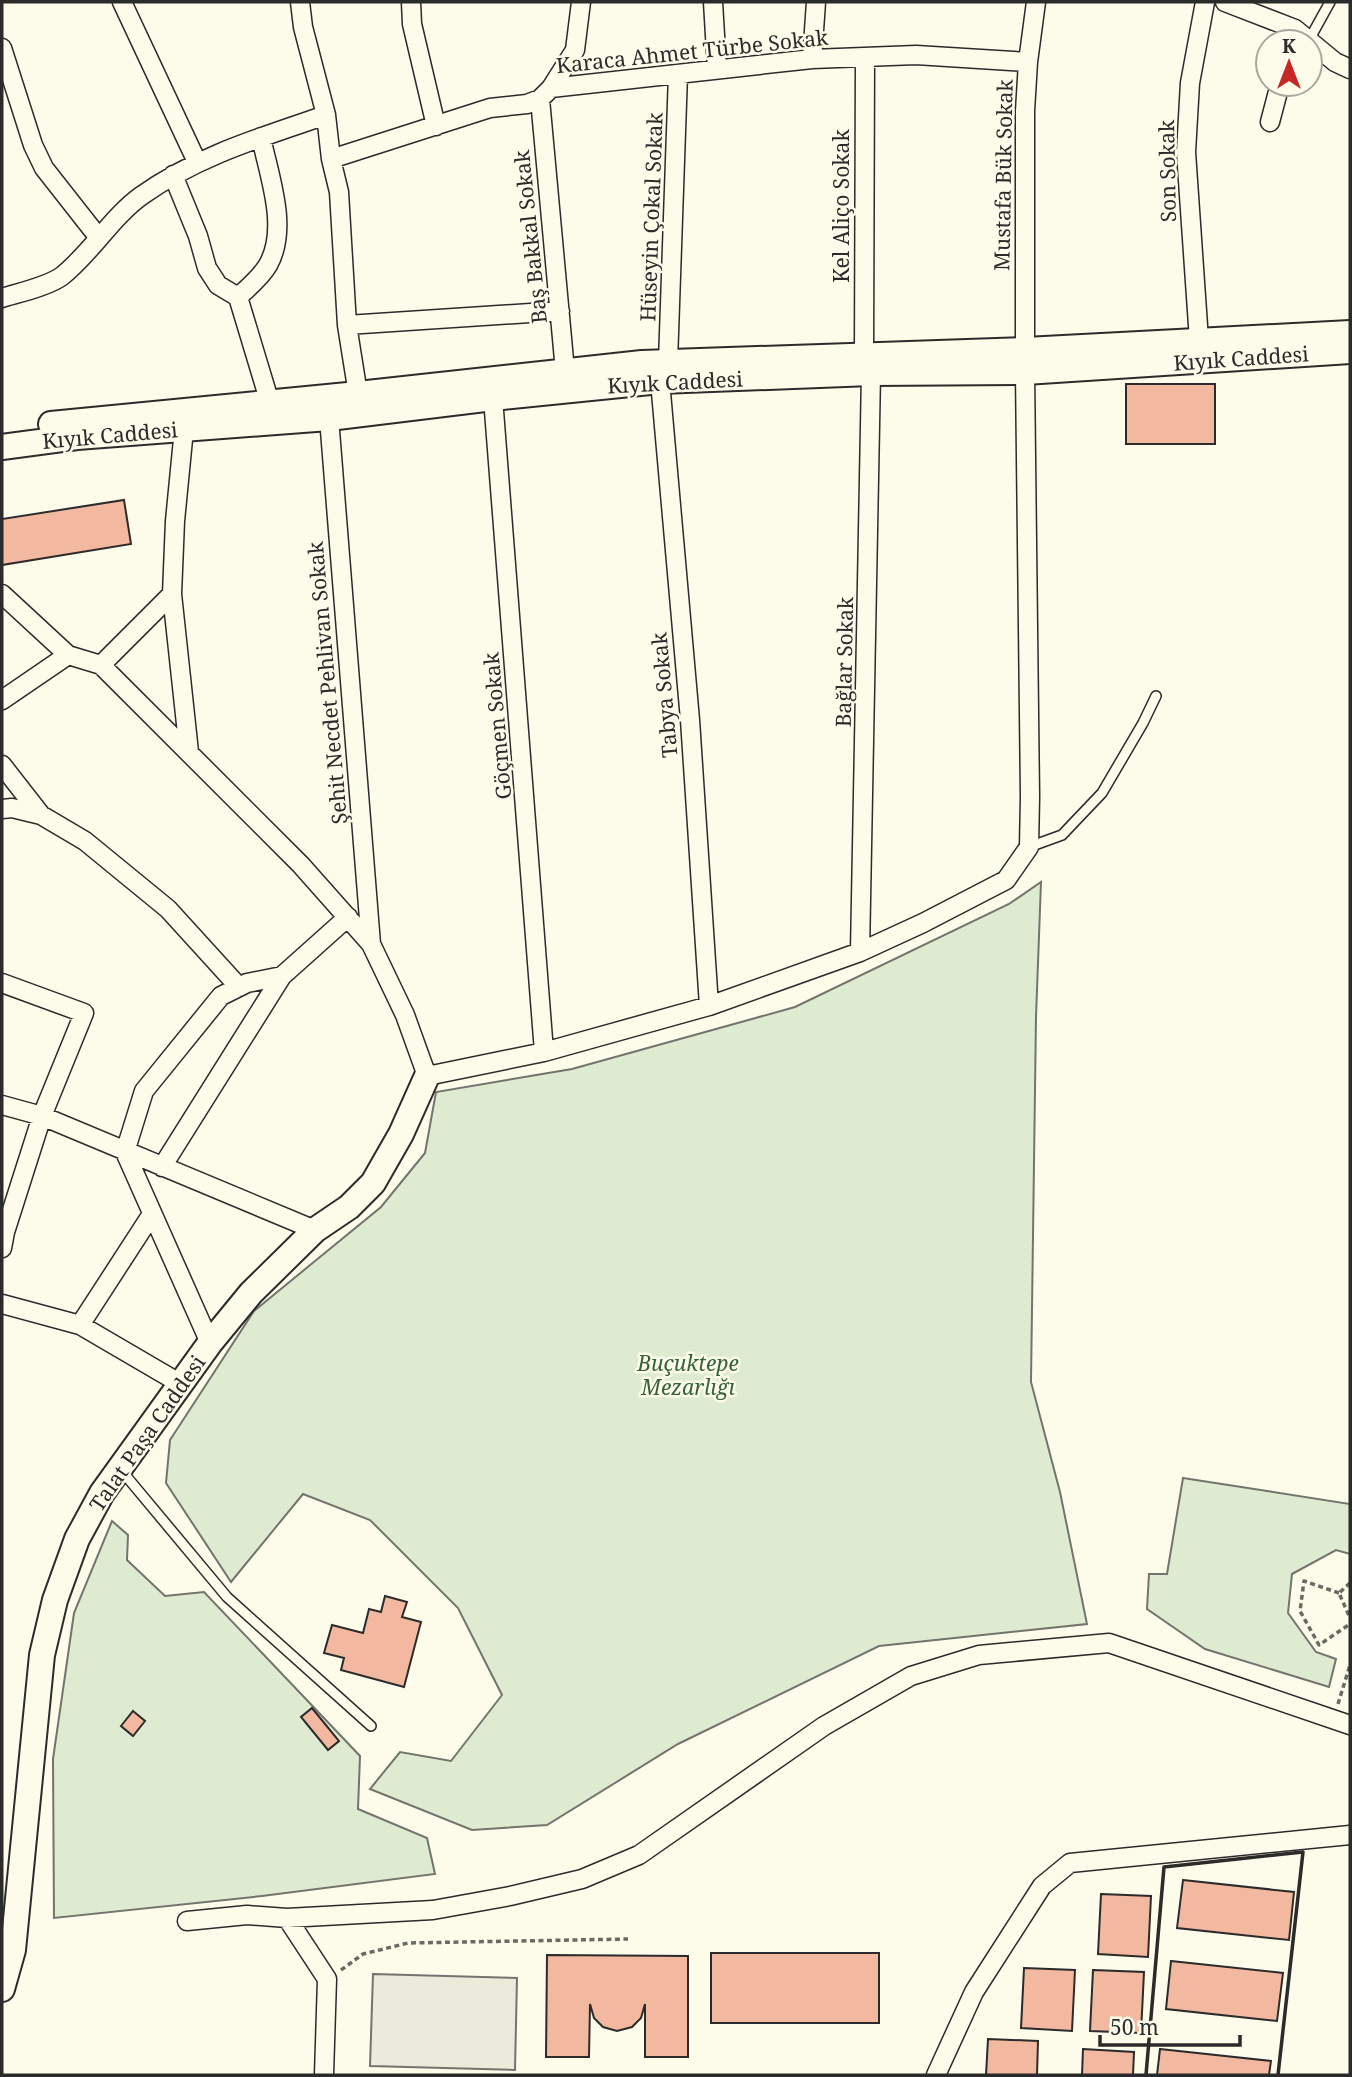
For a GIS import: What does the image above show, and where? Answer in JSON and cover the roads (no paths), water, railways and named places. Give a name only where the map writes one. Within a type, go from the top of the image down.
[{"type":"main road","name":"Kıyık Caddesi","points":[[1025,361],[1199,340],[1350,333]]},
{"type":"main road","name":"Kıyık Caddesi","points":[[2,431],[82,419],[270,402],[328,408],[358,394],[565,371],[664,371],[1350,351]]},
{"type":"main road","name":"Kıyık Caddesi","points":[[2,447],[77,437],[184,429],[328,408],[493,398],[664,371]]},
{"type":"main road","name":"Talat Paşa Caddesi","points":[[2,1989],[39,1677],[47,1632],[77,1539],[102,1493],[210,1343],[251,1293],[315,1230],[349,1207],[373,1183],[401,1134],[427,1076]]},
{"type":"street","points":[[122,2],[197,162]]},
{"type":"street","points":[[300,2],[303,27],[326,115],[331,159],[340,192],[347,325],[358,394]]},
{"type":"street","points":[[411,2],[412,24],[436,126]]},
{"type":"street","points":[[545,93],[575,50],[581,2]]},
{"type":"street","points":[[713,2],[717,69]]},
{"type":"street","points":[[812,59],[816,2]]},
{"type":"street","name":"Mustafa Bük Sokak","points":[[1029,847],[1031,797],[1025,361],[1025,111],[1036,2]]},
{"type":"street","name":"Son Sokak","points":[[1199,340],[1186,152],[1190,83],[1205,2]]},
{"type":"street","points":[[1225,2],[1279,28]]},
{"type":"street","points":[[2,48],[33,145],[44,168],[99,239]]},
{"type":"street","name":"Karaca Ahmet Türbe Sokak","points":[[331,159],[490,108],[527,104],[545,93],[678,74],[812,59],[916,55],[1028,62]]},
{"type":"street","points":[[1324,55],[1350,69]]},
{"type":"street","name":"Kel Aliço Sokak","points":[[864,57],[867,363]]},
{"type":"street","name":"Hüseyin Çokal Sokak","points":[[664,371],[678,74]]},
{"type":"street","name":"Baş Bakkal Sokak","points":[[545,93],[565,371]]},
{"type":"street","points":[[1269,122],[1276,98]]},
{"type":"street","points":[[2,298],[60,278],[138,198],[173,175],[197,162],[326,115]]},
{"type":"street","points":[[238,297],[268,266],[275,247],[277,217],[261,137]]},
{"type":"street","points":[[173,175],[198,236],[207,268],[218,285],[238,297],[270,402]]},
{"type":"street","points":[[347,325],[560,311]]},
{"type":"street","name":"Bağlar Sokak","points":[[860,952],[867,363]]},
{"type":"street","name":"Tabya Sokak","points":[[664,371],[709,1006]]},
{"type":"street","name":"Göçmen Sokak","points":[[493,398],[544,1052]]},
{"type":"street","name":"Şehit Necdet Pehlivan Sokak","points":[[328,408],[371,944]]},
{"type":"street","points":[[184,429],[175,521],[172,594],[189,752]]},
{"type":"street","points":[[2,594],[68,655],[101,665],[301,865],[348,917],[371,944],[405,1015],[427,1076],[544,1052],[709,1006],[860,952],[1006,880],[1029,847]]},
{"type":"street","points":[[101,665],[172,594]]},
{"type":"street","points":[[2,700],[68,655]]},
{"type":"street","points":[[2,765],[41,816]]},
{"type":"street","points":[[2,809],[12,808],[41,816],[85,841],[167,909],[239,987]]},
{"type":"street","points":[[162,1167],[282,976],[348,917]]},
{"type":"street","points":[[210,1343],[125,1152],[144,1091],[221,996],[247,983],[282,976]]},
{"type":"street","points":[[2,983],[84,1013],[42,1116],[2,1248]]},
{"type":"street","points":[[2,1105],[42,1116],[315,1230]]},
{"type":"street","points":[[80,1325],[152,1214]]},
{"type":"street","points":[[2,1304],[80,1325],[181,1384]]},
{"type":"street","points":[[187,1921],[247,1915],[287,1918],[432,1910],[582,1879],[639,1855],[824,1726],[911,1676],[979,1656],[1109,1643],[1350,1725]]},
{"type":"street","points":[[936,2075],[974,1992],[1042,1886],[1070,1863],[1350,1835]]},
{"type":"street","points":[[287,1918],[327,1979],[324,2075]]},
{"type":"lane","points":[[1306,28],[1330,2]]},
{"type":"lane","points":[[1029,847],[1062,835],[1102,793],[1156,696]]},
{"type":"lane","points":[[120,1468],[227,1597],[372,1726]]},
{"type":"park label","name":"Buçuktepe Mezarlığı","points":[[688,1375]]}]
